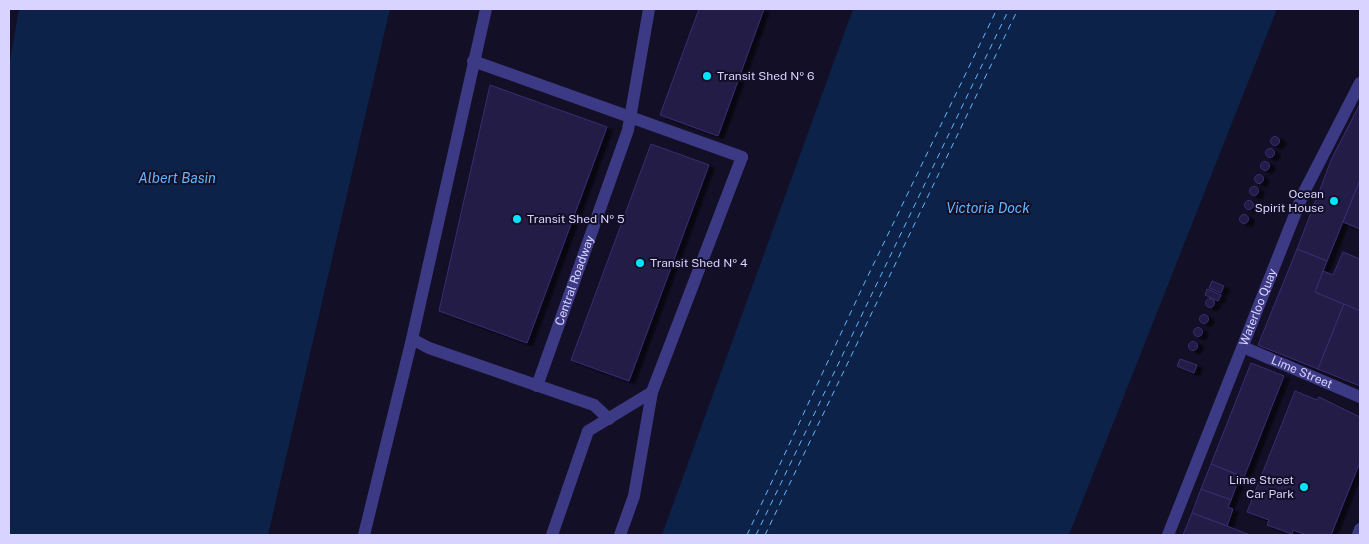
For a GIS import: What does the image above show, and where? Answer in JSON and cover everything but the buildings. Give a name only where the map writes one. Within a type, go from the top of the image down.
[{"type":"street","points":[[364,535],[412,339],[486,9]]},
{"type":"street","name":"Central Roadway","points":[[537,386],[631,118],[649,9]]},
{"type":"street","points":[[473,61],[742,157],[652,392],[634,496],[620,535]]},
{"type":"street","name":"Waterloo Quay","points":[[1168,535],[1304,194],[1360,83]]},
{"type":"street","points":[[412,339],[429,348],[594,405],[609,419]]},
{"type":"street","name":"Lime Street","points":[[1243,347],[1360,397]]},
{"type":"street","points":[[552,535],[588,431],[652,392]]},
{"type":"street","points":[[1358,535],[1360,529]]},
{"type":"water","name":"Albert Basin","points":[[19,9],[390,9],[268,535],[9,535],[9,66]]},
{"type":"water","name":"Victoria Dock","points":[[853,9],[1277,9],[1069,535],[662,535]]},
{"type":"ferry route","points":[[747,535],[864,284],[997,9]]},
{"type":"ferry route","points":[[756,535],[1009,9]]},
{"type":"ferry route","points":[[765,535],[1018,9]]},
{"type":"place","name":"Transit Shed № 6","points":[[707,76]]},
{"type":"place","name":"Ocean Spirit House","points":[[1334,201]]},
{"type":"place","name":"Transit Shed № 5","points":[[517,219]]},
{"type":"place","name":"Transit Shed № 4","points":[[640,263]]},
{"type":"place","name":"Lime Street Car Park","points":[[1304,487]]}]
